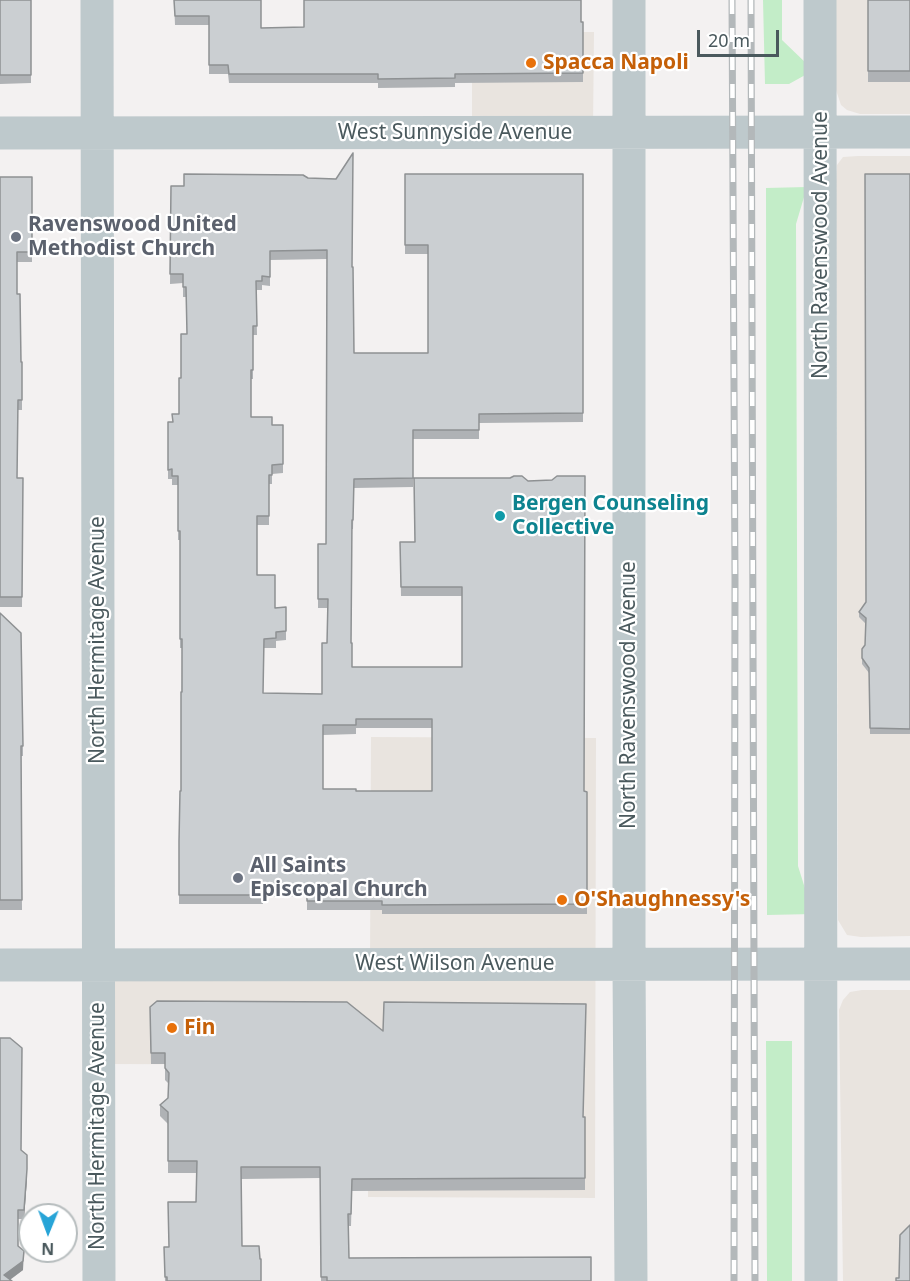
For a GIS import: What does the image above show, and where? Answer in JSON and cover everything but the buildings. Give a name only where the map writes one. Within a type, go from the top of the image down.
[{"type":"street","name":"North Hermitage Avenue","points":[[97,0],[99,1281]]},
{"type":"street","name":"North Ravenswood Avenue","points":[[629,0],[631,1281]]},
{"type":"street","name":"North Ravenswood Avenue","points":[[820,0],[821,1281]]},
{"type":"street","name":"West Sunnyside Avenue","points":[[0,133],[910,132]]},
{"type":"street","name":"West Wilson Avenue","points":[[0,965],[910,964]]},
{"type":"shaded area","points":[[836,0],[910,0],[910,114],[860,114],[847,110],[841,105],[836,90]]},
{"type":"shaded area","points":[[472,32],[594,32],[593,128],[472,127]]},
{"type":"shaded area","points":[[910,156],[910,936],[847,935],[838,920],[836,180],[837,165],[843,157]]},
{"type":"shaded area","points":[[371,737],[596,738],[595,1198],[368,1197],[368,1065],[109,1064],[110,968],[370,968]]},
{"type":"shaded area","points":[[910,990],[910,1281],[843,1281],[839,1010],[843,1000],[850,992]]},
{"type":"green space","points":[[763,0],[782,0],[782,40],[807,64],[807,74],[789,84],[765,84]]},
{"type":"green space","points":[[807,187],[796,224],[798,866],[813,914],[767,915],[766,188]]},
{"type":"green space","points":[[766,1041],[792,1041],[792,1281],[767,1281]]},
{"type":"railway","points":[[732,0],[735,578],[734,1281]]},
{"type":"railway","points":[[751,0],[755,1281]]},
{"type":"place","name":"Spacca Napoli","points":[[531,63]]},
{"type":"place","name":"Ravenswood United Methodist Church","points":[[16,237]]},
{"type":"place","name":"Bergen Counseling Collective","points":[[500,516]]},
{"type":"place","name":"All Saints Episcopal Church","points":[[238,878]]},
{"type":"place","name":"O'Shaughnessy's","points":[[562,900]]},
{"type":"place","name":"Fin","points":[[172,1028]]}]
